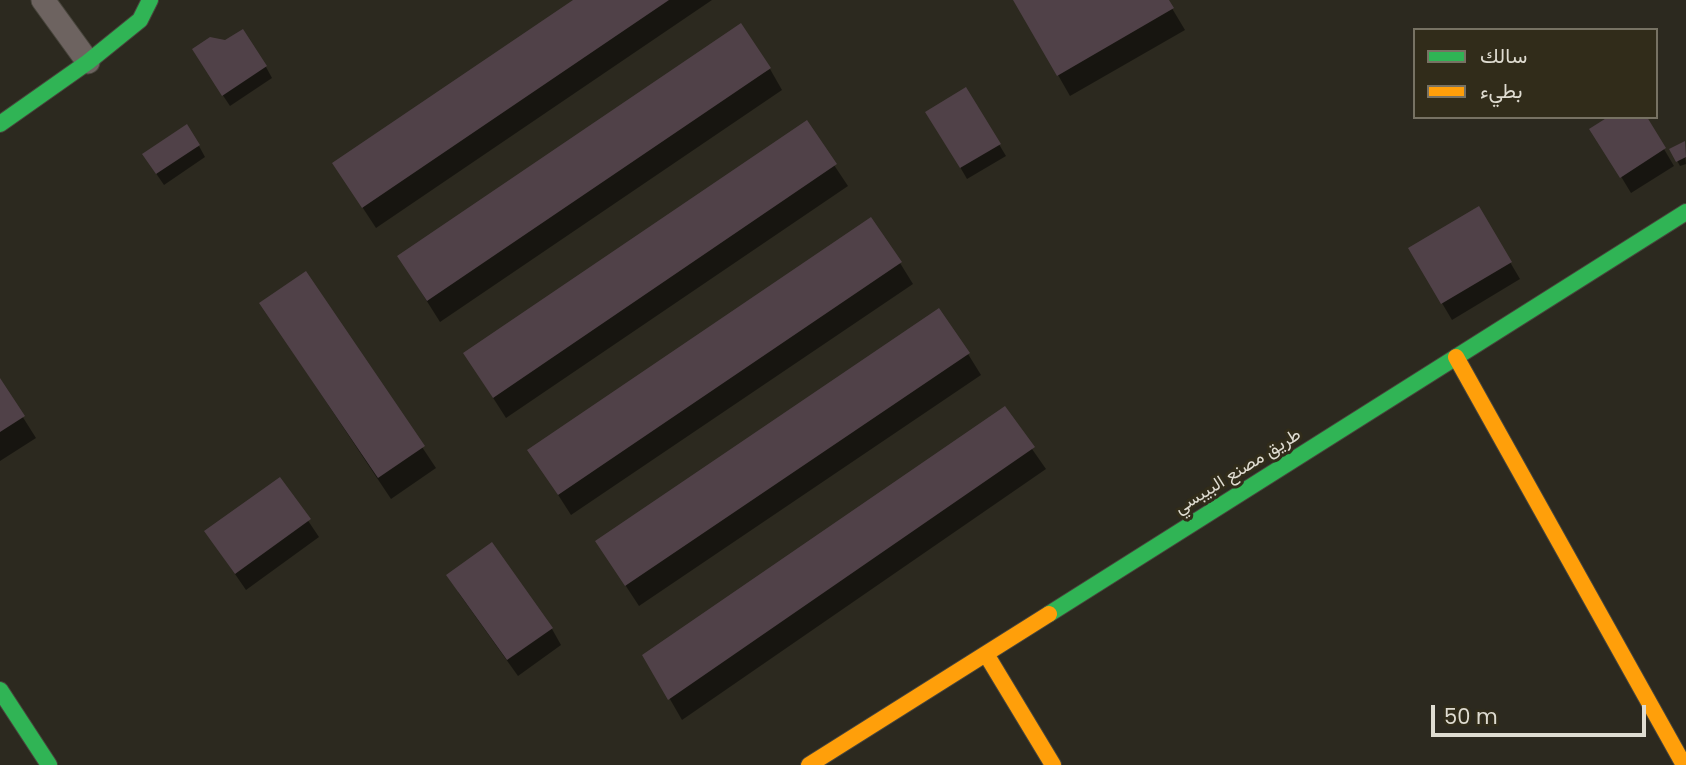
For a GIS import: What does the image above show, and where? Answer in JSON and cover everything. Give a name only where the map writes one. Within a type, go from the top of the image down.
[{"type":"main road","points":[[0,124],[88,62],[140,20],[150,0]]},
{"type":"main road","name":"طريق مصنع البيبسي","points":[[812,764],[1686,212]]},
{"type":"main road","points":[[1456,357],[1684,765]]},
{"type":"main road","points":[[986,654],[1053,765]]},
{"type":"main road","points":[[0,690],[49,765]]},
{"type":"street","points":[[43,0],[88,62]]},
{"type":"building","points":[[573,0],[669,0],[362,208],[332,163]]},
{"type":"building","points":[[1013,0],[1169,0],[1174,8],[1057,76]]},
{"type":"building","points":[[741,23],[771,68],[427,301],[397,256]]},
{"type":"building","points":[[243,29],[267,66],[222,96],[192,49],[210,37],[225,40]]},
{"type":"building","points":[[966,87],[1001,144],[960,168],[925,112]]},
{"type":"building","points":[[1605,119],[1648,119],[1666,148],[1620,178],[1589,129]]},
{"type":"building","points":[[807,120],[837,164],[493,398],[463,353]]},
{"type":"building","points":[[187,124],[200,145],[156,174],[142,154]]},
{"type":"building","points":[[1685,141],[1686,157],[1676,162],[1669,149]]},
{"type":"building","points":[[1479,206],[1512,262],[1441,304],[1408,248]]},
{"type":"building","points":[[871,217],[902,262],[558,495],[527,450]]},
{"type":"building","points":[[306,271],[425,446],[378,478],[259,303]]},
{"type":"building","points":[[939,308],[970,353],[625,586],[595,541]]},
{"type":"building","points":[[0,378],[25,416],[0,432]]},
{"type":"building","points":[[1005,406],[1035,447],[668,700],[642,655]]},
{"type":"building","points":[[280,477],[311,519],[235,574],[204,531]]},
{"type":"building","points":[[492,542],[553,628],[507,660],[446,575]]},
{"type":"traffic: fast","points":[[0,124],[88,62],[140,20],[150,0]]},
{"type":"traffic: fast","points":[[1049,614],[1686,212]]},
{"type":"traffic: fast","points":[[0,690],[49,765]]},
{"type":"traffic: slow","points":[[1456,357],[1684,765]]},
{"type":"traffic: slow","points":[[809,765],[1049,614]]},
{"type":"traffic: slow","points":[[986,654],[1053,765]]}]
